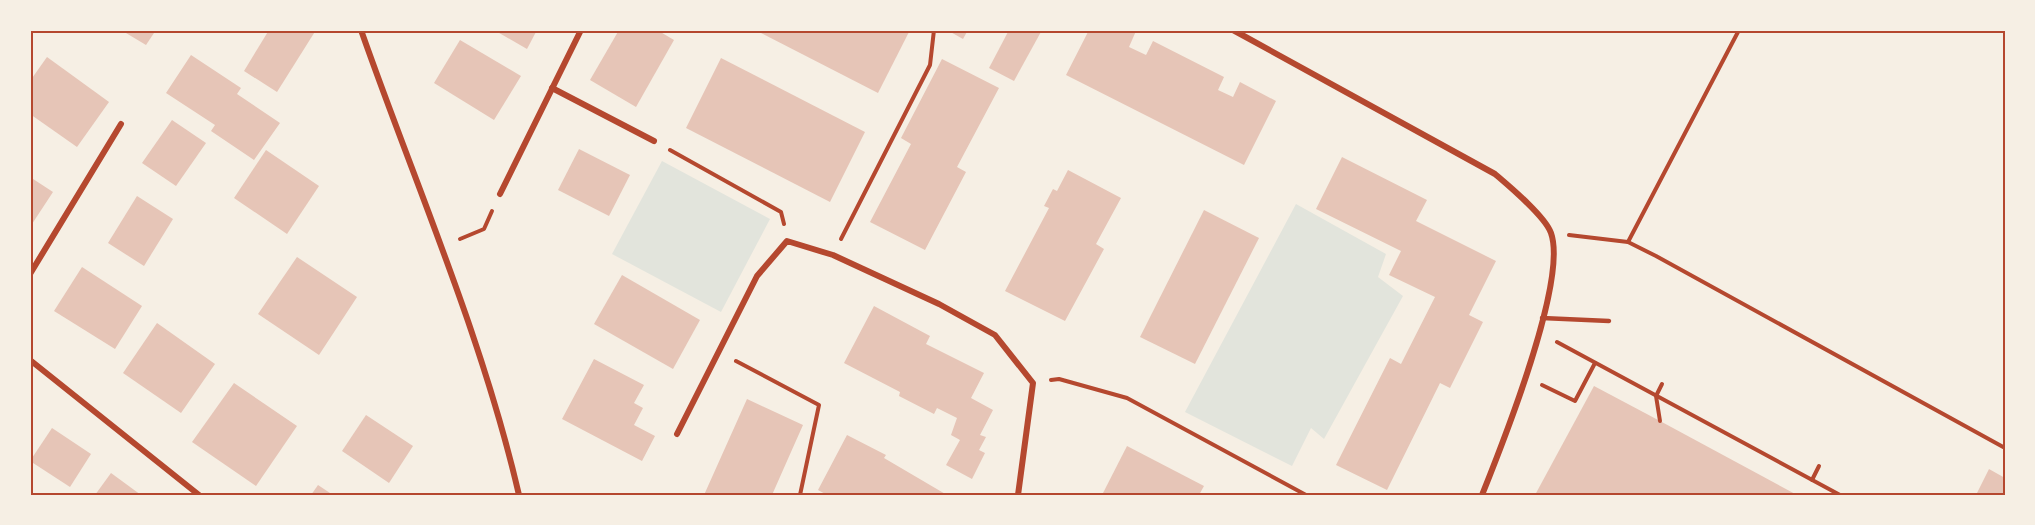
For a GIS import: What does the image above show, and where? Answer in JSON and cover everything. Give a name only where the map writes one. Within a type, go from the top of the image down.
[{"type":"street","points":[[361,30],[442,245],[507,446],[519,495]]},
{"type":"street","points":[[500,194],[581,30]]},
{"type":"street","points":[[1233,30],[1495,174],[1522,197],[1551,233],[1554,277],[1515,415],[1482,495]]},
{"type":"street","points":[[552,88],[654,141]]},
{"type":"street","points":[[30,274],[121,124]]},
{"type":"street","points":[[677,434],[757,276],[787,241],[833,255],[939,304],[995,335],[1033,383],[1018,495]]},
{"type":"street","points":[[30,360],[199,495]]},
{"type":"lane","points":[[1542,318],[1609,321]]},
{"type":"path","points":[[833,255],[930,65],[934,30]]},
{"type":"path","points":[[1628,242],[1739,30]]},
{"type":"path","points":[[654,141],[781,212],[787,241]]},
{"type":"path","points":[[462,239],[484,229]]},
{"type":"path","points":[[1551,233],[1628,242],[2005,448]]},
{"type":"path","points":[[1538,331],[1840,495]]},
{"type":"path","points":[[720,352],[819,405],[800,495]]},
{"type":"path","points":[[1526,376],[1575,401],[1595,362]]},
{"type":"path","points":[[1033,383],[1059,379],[1127,398],[1306,495]]},
{"type":"path","points":[[1660,421],[1656,396],[1662,384]]},
{"type":"path","points":[[1812,480],[1819,466]]},
{"type":"shaded area","points":[[662,161],[770,219],[721,312],[612,254]]},
{"type":"shaded area","points":[[1296,204],[1386,254],[1378,277],[1403,296],[1324,439],[1311,428],[1292,466],[1185,412]]},
{"type":"building","points":[[121,30],[156,30],[146,45]]},
{"type":"building","points":[[269,30],[316,30],[277,92],[244,71]]},
{"type":"building","points":[[494,30],[537,30],[527,49]]},
{"type":"building","points":[[619,30],[657,30],[674,40],[636,107],[590,80]]},
{"type":"building","points":[[755,30],[910,30],[878,93]]},
{"type":"building","points":[[947,30],[968,30],[963,39]]},
{"type":"building","points":[[1009,30],[1042,30],[1014,81],[989,68]]},
{"type":"building","points":[[1089,30],[1134,30],[1136,31],[1129,47],[1146,55],[1153,41],[1224,77],[1218,90],[1233,97],[1240,82],[1276,101],[1244,165],[1066,75]]},
{"type":"building","points":[[460,40],[521,76],[494,120],[434,83]]},
{"type":"building","points":[[191,55],[241,88],[237,94],[280,123],[254,160],[211,131],[215,125],[166,93]]},
{"type":"building","points":[[47,57],[109,102],[77,147],[30,114],[30,81]]},
{"type":"building","points":[[721,58],[865,132],[830,202],[686,128]]},
{"type":"building","points":[[942,59],[999,88],[957,167],[966,172],[925,250],[870,222],[911,144],[901,138]]},
{"type":"building","points":[[172,120],[206,143],[176,186],[142,163]]},
{"type":"building","points":[[579,149],[630,175],[609,216],[558,190]]},
{"type":"building","points":[[266,150],[319,186],[287,234],[234,198]]},
{"type":"building","points":[[1342,157],[1427,200],[1416,221],[1496,261],[1469,315],[1483,322],[1450,388],[1440,383],[1387,490],[1336,465],[1390,358],[1401,364],[1435,297],[1389,275],[1401,251],[1316,209]]},
{"type":"building","points":[[1068,170],[1121,198],[1096,244],[1104,249],[1065,321],[1005,291],[1049,208],[1044,206],[1053,189],[1057,191]]},
{"type":"building","points":[[30,177],[53,192],[30,227]]},
{"type":"building","points":[[137,196],[173,219],[144,266],[108,243]]},
{"type":"building","points":[[1204,210],[1259,238],[1195,364],[1140,337]]},
{"type":"building","points":[[297,257],[357,297],[319,355],[258,314]]},
{"type":"building","points":[[82,267],[142,306],[115,349],[54,311]]},
{"type":"building","points":[[622,275],[700,320],[673,369],[594,324]]},
{"type":"building","points":[[874,306],[930,336],[926,344],[984,373],[971,398],[993,410],[980,435],[986,437],[979,450],[985,453],[972,479],[946,465],[960,440],[951,435],[957,418],[937,408],[934,414],[899,396],[900,392],[844,363]]},
{"type":"building","points":[[157,323],[215,364],[181,413],[123,373]]},
{"type":"building","points":[[594,359],[644,385],[634,403],[643,408],[634,425],[655,436],[642,461],[562,419]]},
{"type":"building","points":[[234,383],[297,426],[256,486],[192,442]]},
{"type":"building","points":[[1594,386],[1660,421],[1797,495],[1535,495]]},
{"type":"building","points":[[747,399],[803,425],[772,495],[704,495]]},
{"type":"building","points":[[366,415],[413,446],[389,483],[342,451]]},
{"type":"building","points":[[52,428],[91,454],[70,487],[30,461]]},
{"type":"building","points":[[847,435],[886,455],[884,458],[947,495],[827,495],[818,490]]},
{"type":"building","points":[[1127,446],[1204,486],[1199,495],[1102,495]]},
{"type":"building","points":[[1989,469],[2005,478],[2005,495],[1976,495]]},
{"type":"building","points":[[111,473],[141,495],[95,495]]},
{"type":"building","points":[[318,485],[333,495],[311,495]]}]
